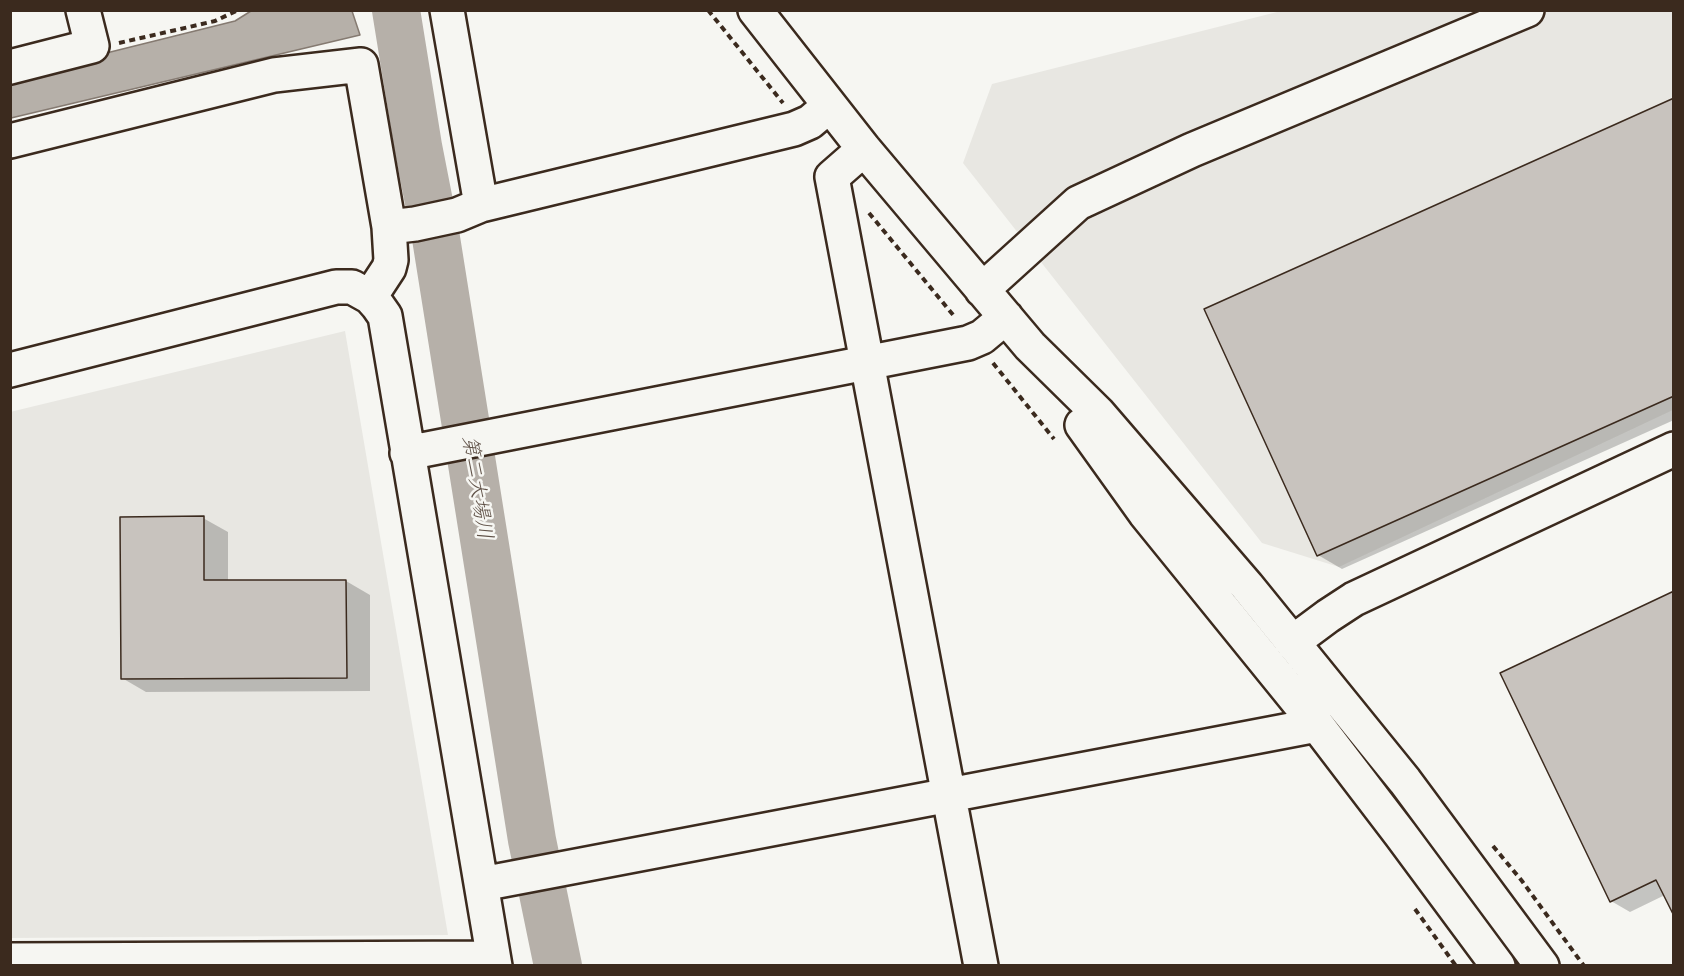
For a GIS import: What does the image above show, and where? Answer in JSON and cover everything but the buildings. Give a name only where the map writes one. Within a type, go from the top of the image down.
[{"type":"street","points":[[10,67],[92,46],[83,10]]},
{"type":"street","points":[[447,10],[469,210]]},
{"type":"street","points":[[755,10],[864,149],[982,290],[1030,346],[1098,413],[1293,642],[1405,781],[1542,966]]},
{"type":"street","points":[[982,290],[1078,203],[1192,150],[1527,10]]},
{"type":"street","points":[[10,141],[274,75],[361,65],[402,226],[388,268],[370,297]]},
{"type":"street","points":[[402,226],[794,129],[810,122],[830,106]]},
{"type":"street","points":[[864,149],[832,177],[981,966]]},
{"type":"street","points":[[10,370],[336,287],[352,287],[370,297],[385,316],[494,962],[10,960]]},
{"type":"street","points":[[407,453],[968,343],[982,337],[1006,317]]},
{"type":"street","points":[[1030,346],[1086,431],[1145,513],[1317,725],[1498,966]]},
{"type":"street","points":[[1293,642],[1354,599],[1674,449]]},
{"type":"street","points":[[482,884],[1317,725]]},
{"type":"path","points":[[92,46],[106,46],[215,21],[238,10]]},
{"type":"shaded area","points":[[251,11],[352,11],[360,35],[11,118],[10,77],[235,21]]},
{"type":"shaded area","points":[[381,11],[417,11],[429,98],[401,104]]},
{"type":"shaded area","points":[[1281,11],[1673,11],[1673,410],[1339,567],[1262,543],[963,163],[992,84]]},
{"type":"shaded area","points":[[345,331],[448,935],[11,938],[10,412]]},
{"type":"waterway","name":"第二大場川","points":[[396,10],[418,146],[436,238],[532,840],[558,966]]}]
